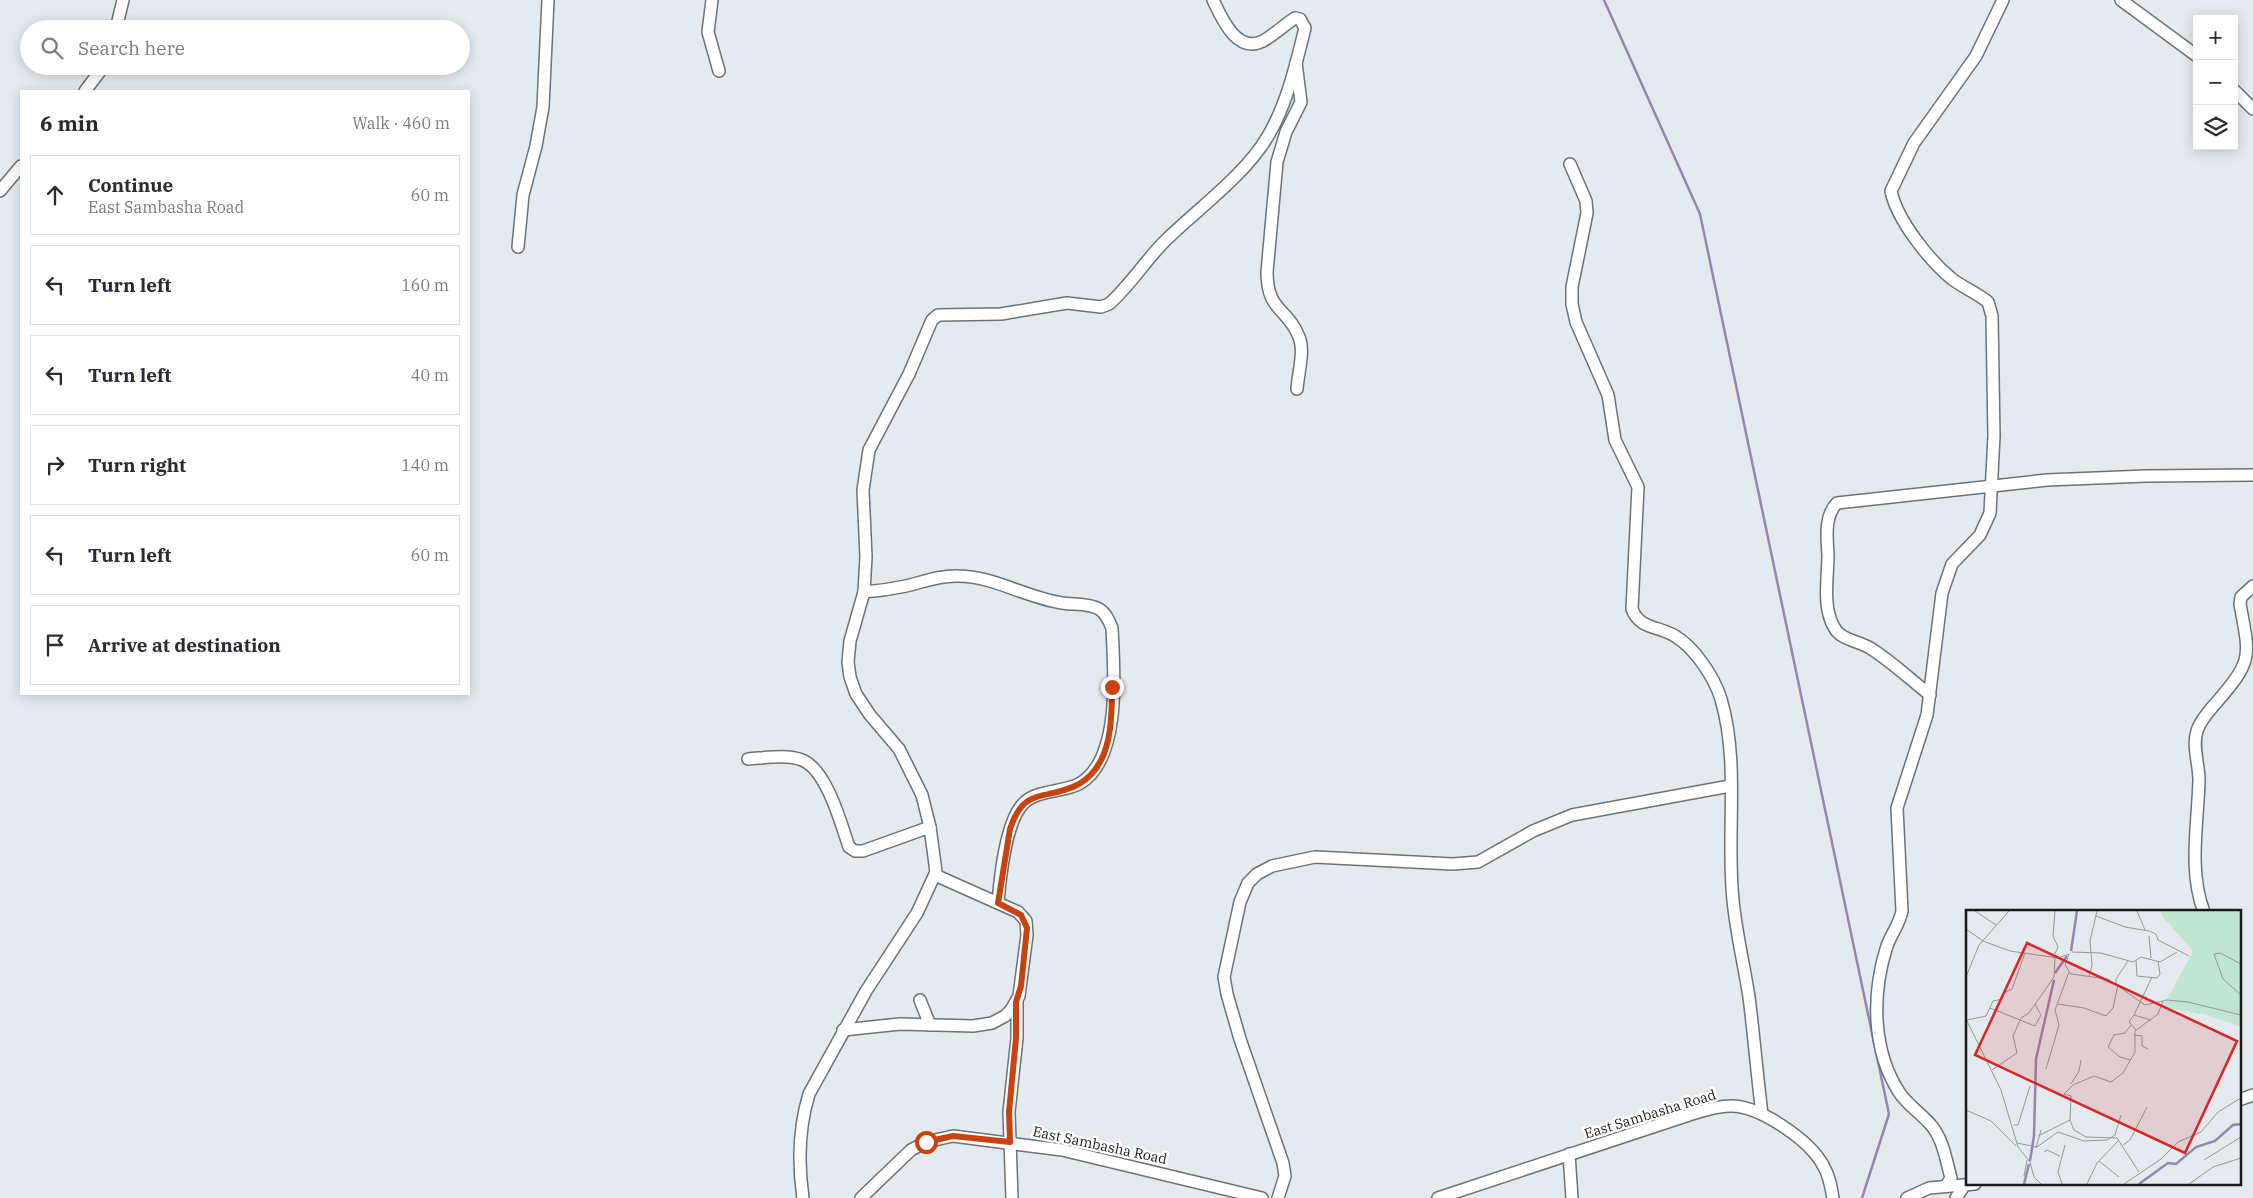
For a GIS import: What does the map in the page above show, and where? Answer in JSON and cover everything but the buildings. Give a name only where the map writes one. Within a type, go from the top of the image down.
[{"type":"street","points":[[118,20],[123,0]]},
{"type":"street","points":[[518,247],[523,195],[536,146],[543,107],[548,0]]},
{"type":"street","points":[[712,0],[708,32],[719,71]]},
{"type":"street","points":[[803,1198],[801,1140],[804,1109],[814,1083],[866,991],[917,913],[935,875],[936,868],[930,827],[922,795],[899,750],[870,715],[856,694],[850,677],[848,662],[850,641],[864,592],[866,557],[863,490],[869,450],[909,374],[932,320],[938,315],[948,313],[1001,314],[1052,304],[1102,307],[1109,304],[1165,240],[1209,200],[1257,151],[1273,127],[1296,61],[1305,28],[1300,18],[1295,18],[1264,40],[1248,44],[1240,41],[1230,31],[1213,0]]},
{"type":"street","points":[[1946,1186],[1951,1178],[1941,1142],[1932,1126],[1908,1103],[1895,1085],[1882,1051],[1876,1016],[1882,963],[1887,945],[1900,923],[1902,911],[1897,808],[1923,731],[1930,696],[1944,582],[1954,561],[1986,526],[1990,513],[1993,485],[1991,308],[1983,298],[1954,280],[1929,255],[1899,212],[1891,191],[1914,143],[1976,56],[2003,0]]},
{"type":"street","points":[[2122,0],[2193,53]]},
{"type":"street","points":[[1296,61],[1301,102],[1286,132],[1277,162],[1267,288],[1276,306],[1299,337],[1301,352],[1297,388]]},
{"type":"street","points":[[86,90],[97,75]]},
{"type":"street","points":[[2238,94],[2253,109]]},
{"type":"street","points":[[1570,164],[1586,201],[1587,213],[1572,287],[1572,304],[1576,322],[1608,395],[1615,440],[1638,487],[1632,609],[1640,622],[1674,635],[1688,646],[1711,677],[1721,698],[1726,725],[1730,786],[1733,900],[1749,997],[1762,1114]]},
{"type":"street","points":[[0,191],[20,167]]},
{"type":"street","points":[[1930,696],[1880,655],[1844,636],[1832,625],[1827,580],[1827,531],[1835,505],[1843,501],[1993,485],[2146,476],[2253,475]]},
{"type":"street","points":[[864,592],[889,590],[936,578],[959,576],[980,580],[1029,596],[1061,603],[1090,605],[1101,610],[1109,622],[1112,645],[1112,711],[1111,726],[1105,750],[1097,765],[1084,780],[1072,787],[1032,798],[1020,807],[1010,829],[998,903]]},
{"type":"street","points":[[2203,910],[2197,886],[2196,840],[2199,778],[2195,740],[2197,730],[2203,720],[2231,686],[2248,658],[2240,604],[2241,597],[2253,586]]},
{"type":"street","points":[[748,759],[792,758],[802,760],[813,767],[835,806],[849,848],[855,851],[863,851],[930,827]]},
{"type":"street","points":[[1278,1198],[1283,1187],[1283,1163],[1240,1039],[1224,977],[1240,902],[1248,883],[1257,874],[1272,866],[1315,857],[1453,864],[1478,862],[1533,831],[1572,816],[1730,786]]},
{"type":"street","points":[[935,875],[1021,915],[1027,928],[1021,986],[1016,1002],[1016,1038],[1009,1112],[1012,1198]]},
{"type":"street","points":[[920,1000],[930,1025]]},
{"type":"street","points":[[844,1030],[900,1024],[984,1025],[1005,1016],[1016,1002]]},
{"type":"street","points":[[2240,1100],[2253,1095]]},
{"type":"street","name":"East Sambasha Road","points":[[1438,1198],[1709,1109],[1741,1107],[1762,1114],[1790,1132],[1813,1152],[1823,1164],[1830,1180],[1833,1198]]},
{"type":"street","name":"East Sambasha Road","points":[[860,1198],[911,1150],[926,1142],[953,1136],[1062,1150],[1262,1198]]},
{"type":"street","points":[[1569,1154],[1572,1198]]},
{"type":"street","points":[[1907,1198],[1929,1188],[1966,1185]]},
{"type":"street","points":[[1956,1198],[1969,1186]]},
{"type":"waterway","points":[[1604,0],[1700,214],[1889,1114],[1862,1198]]},
{"type":"route","points":[[926,1142],[953,1136],[1010,1142],[1009,1112],[1016,1038],[1016,1002],[1021,986],[1027,935],[1024,918],[1018,912],[998,903],[1010,829],[1014,817],[1025,801],[1072,787],[1087,778],[1094,770],[1105,750],[1111,726],[1112,687]]}]
